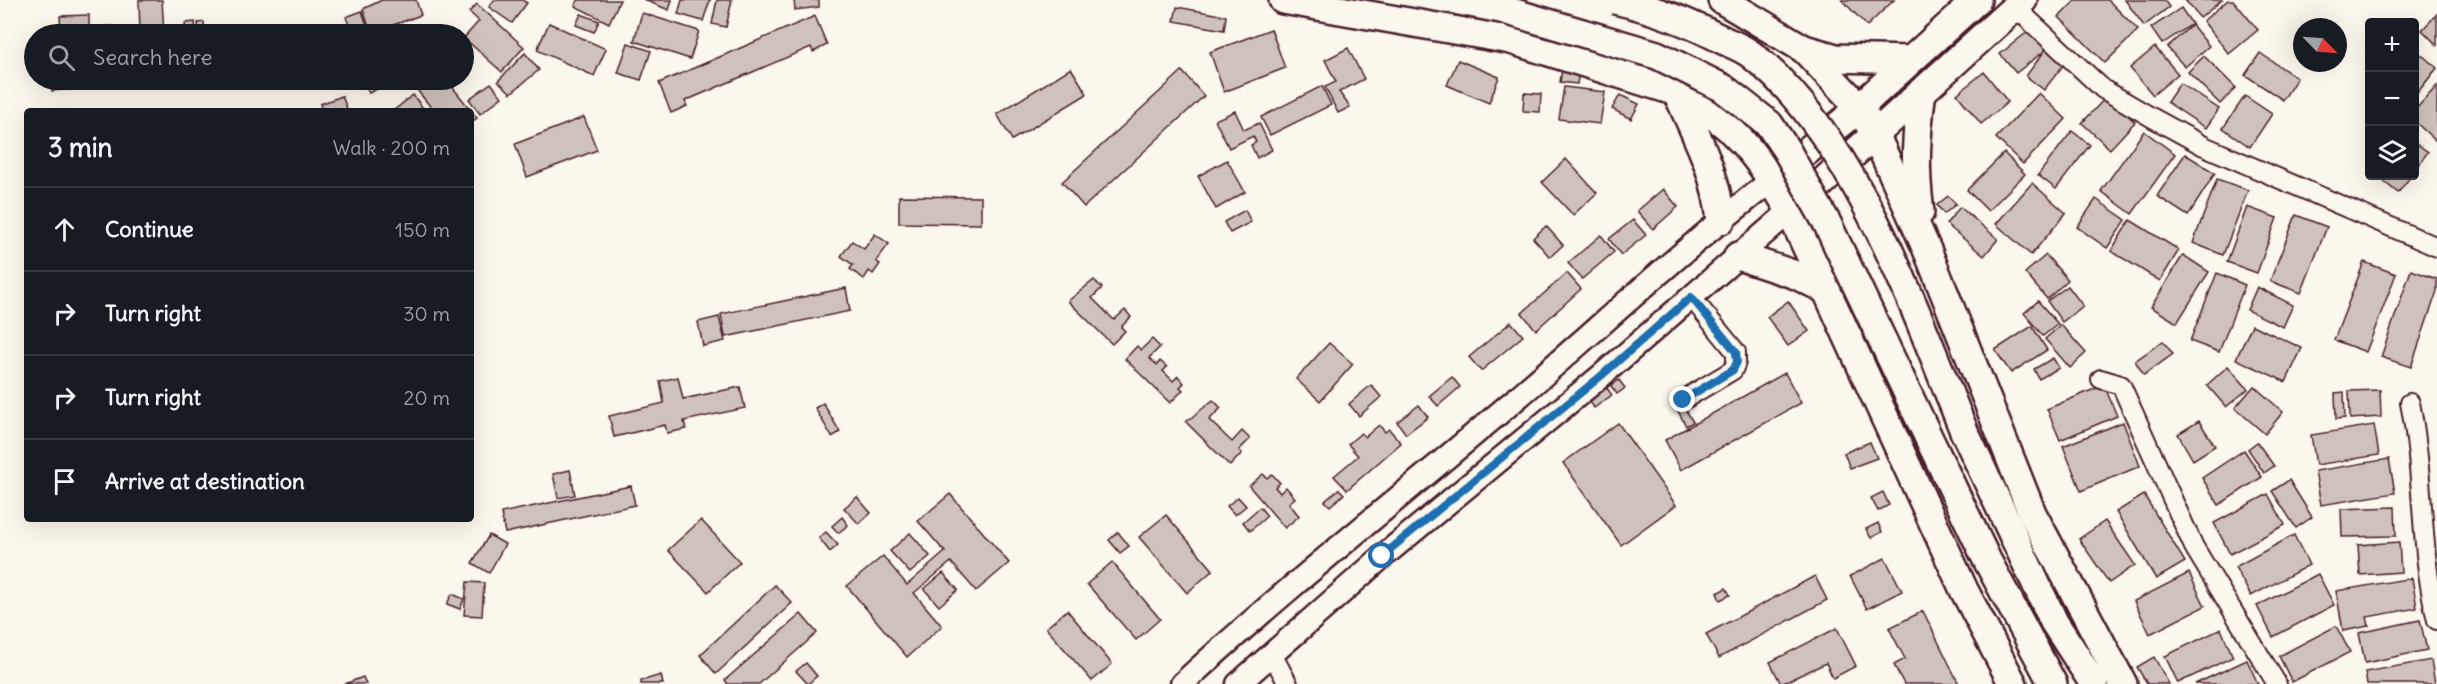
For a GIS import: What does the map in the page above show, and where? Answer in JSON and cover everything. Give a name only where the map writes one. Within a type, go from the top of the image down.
[{"type":"highway","points":[[1283,0],[1511,40],[1677,92],[1701,105],[1741,138],[1772,180],[1790,212],[1964,590],[2013,684]]},
{"type":"highway","points":[[1454,0],[1502,9],[1657,55],[1723,88],[1769,124],[1787,151],[1828,225],[1987,560],[2053,684]]},
{"type":"highway","points":[[1615,0],[1659,10],[1751,54],[1798,97],[1818,124],[1864,204],[1912,301],[1964,431],[2054,622],[2094,684]]},
{"type":"highway","points":[[1722,0],[1804,49],[1836,58],[1909,60]]},
{"type":"highway","points":[[1772,180],[1859,107],[1977,0]]},
{"type":"highway","points":[[1790,212],[2019,3]]},
{"type":"highway","points":[[1804,49],[1859,107],[1875,134],[1928,252],[2032,513],[2123,684]]},
{"type":"highway","points":[[1677,92],[1706,155],[1717,187],[1721,220]]},
{"type":"highway","points":[[1922,92],[1915,144],[1915,177],[1928,252]]},
{"type":"highway","points":[[1738,256],[1796,275],[1827,290]]},
{"type":"main road","points":[[1182,684],[1251,621],[1516,398],[1721,220],[1772,180]]},
{"type":"main road","points":[[1238,684],[1382,556],[1601,376],[1790,212]]},
{"type":"street","points":[[2019,3],[2103,89],[2214,151],[2437,247]]},
{"type":"street","points":[[1683,400],[1733,370],[1737,362],[1736,352],[1691,297]]},
{"type":"street","points":[[2101,379],[2121,385],[2194,547],[2277,684]]},
{"type":"street","points":[[2410,403],[2418,442],[2429,581],[2437,620]]},
{"type":"street","points":[[1272,654],[1288,684]]},
{"type":"building","points":[[139,0],[162,0],[163,24],[140,24]]},
{"type":"building","points":[[382,0],[416,0],[421,15],[396,24],[368,24],[363,9]]},
{"type":"building","points":[[494,0],[522,0],[527,3],[512,23],[489,7]]},
{"type":"building","points":[[578,0],[620,0],[609,23],[575,6]]},
{"type":"building","points":[[644,0],[672,0],[669,10]]},
{"type":"building","points":[[682,0],[710,0],[703,21],[678,14]]},
{"type":"building","points":[[717,0],[732,0],[726,27],[712,24]]},
{"type":"building","points":[[794,0],[819,0],[819,7],[795,10]]},
{"type":"building","points":[[1842,0],[1894,0],[1867,26]]},
{"type":"building","points":[[2076,0],[2108,0],[2138,30],[2105,63],[2059,17]]},
{"type":"building","points":[[2125,0],[2164,0],[2169,7],[2144,26]]},
{"type":"building","points":[[2185,0],[2222,0],[2200,18]]},
{"type":"building","points":[[2228,0],[2233,0],[2258,30],[2229,54],[2203,21]]},
{"type":"building","points":[[477,4],[524,47],[502,72],[474,47],[474,27],[479,21],[469,12]]},
{"type":"building","points":[[1177,7],[1226,16],[1224,30],[1174,21]]},
{"type":"building","points":[[2181,8],[2192,24],[2162,44],[2151,28]]},
{"type":"building","points":[[362,11],[367,24],[348,24],[346,17]]},
{"type":"building","points":[[642,13],[699,31],[690,59],[634,41]]},
{"type":"building","points":[[581,14],[599,21],[594,32],[576,25]]},
{"type":"building","points":[[2437,14],[2437,45],[2422,30]]},
{"type":"building","points":[[89,15],[89,24],[60,24],[60,16]]},
{"type":"building","points":[[815,16],[827,45],[813,52],[811,47],[685,101],[687,106],[671,113],[659,83]]},
{"type":"building","points":[[549,23],[606,49],[594,76],[537,50]]},
{"type":"building","points":[[2192,25],[2209,46],[2185,67],[2167,47]]},
{"type":"building","points":[[1271,29],[1285,68],[1224,92],[1210,52]]},
{"type":"building","points":[[2031,29],[2047,49],[2016,73],[2000,54]]},
{"type":"building","points":[[628,43],[651,51],[641,80],[618,73]]},
{"type":"building","points":[[2155,47],[2178,74],[2153,95],[2130,68]]},
{"type":"building","points":[[1348,48],[1364,79],[1339,92],[1350,107],[1338,113],[1325,87],[1336,82],[1325,60]]},
{"type":"building","points":[[2046,49],[2065,63],[2044,90],[2026,76]]},
{"type":"building","points":[[525,53],[539,70],[511,93],[498,81]]},
{"type":"building","points":[[2260,53],[2297,78],[2283,100],[2245,75]]},
{"type":"building","points":[[2419,53],[2437,68],[2419,91]]},
{"type":"building","points":[[2204,56],[2236,88],[2220,104],[2188,72]]},
{"type":"building","points":[[1458,60],[1499,77],[1489,103],[1447,85]]},
{"type":"building","points":[[1071,68],[1087,94],[1012,140],[997,114]]},
{"type":"building","points":[[1562,69],[1579,71],[1577,84],[1560,82]]},
{"type":"building","points":[[1182,71],[1204,96],[1084,207],[1062,182]]},
{"type":"building","points":[[1984,72],[2008,102],[1981,124],[1957,94]]},
{"type":"building","points":[[491,83],[502,97],[480,114],[469,99]]},
{"type":"building","points":[[2180,83],[2219,109],[2206,128],[2167,102]]},
{"type":"building","points":[[1322,86],[1331,105],[1270,135],[1261,117]]},
{"type":"building","points":[[2437,86],[2436,141],[2419,126],[2419,106]]},
{"type":"building","points":[[1564,87],[1605,92],[1600,124],[1559,119]]},
{"type":"building","points":[[417,90],[455,90],[469,108],[432,108]]},
{"type":"building","points":[[1524,93],[1541,94],[1540,112],[1523,111]]},
{"type":"building","points":[[2039,93],[2066,119],[2023,164],[1996,138]]},
{"type":"building","points":[[413,95],[423,108],[397,108]]},
{"type":"building","points":[[1620,95],[1639,104],[1631,119],[1612,109]]},
{"type":"building","points":[[342,96],[347,108],[321,108],[320,104]]},
{"type":"building","points":[[2107,96],[2135,122],[2110,149],[2082,123]]},
{"type":"building","points":[[2245,96],[2272,114],[2250,147],[2223,128]]},
{"type":"building","points":[[1235,111],[1244,130],[1259,123],[1272,150],[1257,158],[1251,145],[1256,142],[1253,136],[1229,148],[1215,120]]},
{"type":"building","points":[[584,117],[597,150],[527,177],[515,144]]},
{"type":"building","points":[[2072,131],[2090,145],[2056,189],[2038,175]]},
{"type":"building","points":[[2144,131],[2175,154],[2132,214],[2101,191]]},
{"type":"building","points":[[2419,146],[2428,152],[2419,164]]},
{"type":"building","points":[[2004,153],[2025,174],[1988,211],[1967,190]]},
{"type":"building","points":[[2185,154],[2215,173],[2188,216],[2157,196]]},
{"type":"building","points":[[1566,159],[1597,193],[1573,215],[1542,182]]},
{"type":"building","points":[[1227,160],[1245,192],[1216,209],[1198,176]]},
{"type":"building","points":[[2217,179],[2248,190],[2223,255],[2193,243]]},
{"type":"building","points":[[2382,180],[2408,180],[2398,193]]},
{"type":"building","points":[[2032,183],[2066,213],[2031,255],[1996,224]]},
{"type":"building","points":[[1663,189],[1678,207],[1653,229],[1637,211]]},
{"type":"building","points":[[899,196],[981,197],[981,224],[899,223]]},
{"type":"building","points":[[1948,196],[1956,204],[1944,214],[1937,205]]},
{"type":"building","points":[[2096,199],[2126,220],[2107,248],[2077,227]]},
{"type":"building","points":[[1960,207],[1998,239],[1984,256],[1946,224]]},
{"type":"building","points":[[2247,207],[2277,218],[2257,273],[2227,262]]},
{"type":"building","points":[[1245,210],[1251,222],[1230,233],[1224,222]]},
{"type":"building","points":[[2296,215],[2327,227],[2301,293],[2270,281]]},
{"type":"building","points":[[1633,220],[1646,235],[1621,255],[1609,239]]},
{"type":"building","points":[[2130,220],[2179,250],[2160,281],[2111,251]]},
{"type":"building","points":[[1546,226],[1563,245],[1550,257],[1533,238]]},
{"type":"building","points":[[875,234],[889,244],[876,261],[880,264],[873,274],[869,271],[864,279],[850,269],[853,265],[841,256],[852,241],[864,249]]},
{"type":"building","points":[[1601,235],[1614,252],[1582,279],[1568,263]]},
{"type":"building","points":[[2046,255],[2068,280],[2047,299],[2025,273]]},
{"type":"building","points":[[2183,255],[2209,272],[2177,323],[2151,307]]},
{"type":"building","points":[[2364,262],[2396,274],[2366,352],[2334,340]]},
{"type":"building","points":[[2411,270],[2437,279],[2437,291],[2411,367],[2381,357]]},
{"type":"building","points":[[1567,273],[1581,289],[1536,330],[1522,313]]},
{"type":"building","points":[[2217,273],[2245,285],[2219,352],[2190,341]]},
{"type":"building","points":[[1094,280],[1102,288],[1092,298],[1114,320],[1125,310],[1131,317],[1121,327],[1125,331],[1112,344],[1068,301]]},
{"type":"building","points":[[2068,286],[2083,306],[2062,322],[2047,301]]},
{"type":"building","points":[[2257,287],[2293,305],[2283,327],[2247,310]]},
{"type":"building","points":[[846,288],[850,311],[725,337],[721,314]]},
{"type":"building","points":[[1788,301],[1809,331],[1788,346],[1767,317]]},
{"type":"building","points":[[2038,301],[2058,324],[2043,336],[2024,313]]},
{"type":"building","points":[[719,317],[725,341],[703,346],[698,322]]},
{"type":"building","points":[[1511,322],[1523,336],[1481,371],[1469,357]]},
{"type":"building","points":[[2061,325],[2086,353],[2070,368],[2045,339]]},
{"type":"building","points":[[2252,325],[2302,348],[2286,382],[2236,359]]},
{"type":"building","points":[[2032,326],[2047,350],[2011,373],[1995,350]]},
{"type":"building","points":[[1152,339],[1160,347],[1149,358],[1157,365],[1160,361],[1167,367],[1163,371],[1173,381],[1178,376],[1184,383],[1180,387],[1183,390],[1170,403],[1125,359],[1137,346],[1141,350]]},
{"type":"building","points":[[2163,341],[2173,354],[2144,375],[2135,361]]},
{"type":"building","points":[[1329,343],[1353,364],[1320,401],[1296,379]]},
{"type":"building","points":[[2053,358],[2059,368],[2039,379],[2034,369]]},
{"type":"building","points":[[2228,366],[2248,389],[2226,407],[2207,385]]},
{"type":"building","points":[[1785,373],[1801,403],[1681,470],[1665,440]]},
{"type":"building","points":[[678,377],[683,399],[740,387],[745,408],[684,421],[686,429],[667,433],[665,425],[614,437],[609,416],[664,403],[660,381]]},
{"type":"building","points":[[1452,377],[1460,387],[1438,406],[1429,396]]},
{"type":"building","points":[[1619,380],[1625,388],[1617,394],[1611,386]]},
{"type":"building","points":[[1371,385],[1381,397],[1359,416],[1349,404]]},
{"type":"building","points":[[2104,385],[2117,416],[2060,440],[2047,409]]},
{"type":"building","points":[[2254,386],[2283,412],[2265,434],[2235,408]]},
{"type":"building","points":[[1606,387],[1612,395],[1594,408],[1589,400]]},
{"type":"building","points":[[2380,390],[2381,417],[2350,419],[2349,391]]},
{"type":"building","points":[[2344,392],[2345,418],[2336,419],[2335,393]]},
{"type":"building","points":[[1213,400],[1221,408],[1209,420],[1232,442],[1242,431],[1250,439],[1239,450],[1242,453],[1230,466],[1186,422]]},
{"type":"building","points":[[823,403],[840,432],[832,437],[815,408]]},
{"type":"building","points":[[1419,405],[1428,417],[1406,434],[1397,422]]},
{"type":"building","points":[[1683,405],[1693,422],[1686,426],[1677,409]]},
{"type":"building","points":[[2199,421],[2215,446],[2193,460],[2178,434]]},
{"type":"building","points":[[2123,422],[2140,466],[2081,491],[2063,446]]},
{"type":"building","points":[[1618,423],[1676,505],[1621,545],[1563,463]]},
{"type":"building","points":[[1379,425],[1385,432],[1389,429],[1401,443],[1347,490],[1334,476],[1358,456],[1348,444],[1361,433],[1365,437]]},
{"type":"building","points":[[2374,425],[2379,455],[2316,465],[2311,435]]},
{"type":"building","points":[[1870,442],[1877,458],[1850,468],[1844,453]]},
{"type":"building","points":[[2257,442],[2274,466],[2264,473],[2248,449]]},
{"type":"building","points":[[2244,450],[2262,477],[2219,505],[2202,478]]},
{"type":"building","points":[[2389,459],[2395,493],[2321,505],[2315,471]]},
{"type":"building","points":[[570,470],[575,495],[558,498],[553,474]]},
{"type":"building","points":[[1263,474],[1267,478],[1272,474],[1280,483],[1275,487],[1280,493],[1286,487],[1295,498],[1289,503],[1299,516],[1285,528],[1249,486]]},
{"type":"building","points":[[2289,480],[2312,517],[2296,528],[2272,491]]},
{"type":"building","points":[[631,486],[635,505],[505,533],[501,513]]},
{"type":"building","points":[[1339,489],[1344,494],[1330,506],[1325,501]]},
{"type":"building","points":[[1883,492],[1889,505],[1878,511],[1871,498]]},
{"type":"building","points":[[950,494],[1009,563],[976,591],[951,562],[914,593],[942,626],[907,657],[847,586],[883,556],[907,585],[945,552],[918,521]]},
{"type":"building","points":[[2268,494],[2285,525],[2230,554],[2214,523]]},
{"type":"building","points":[[2144,495],[2185,562],[2156,579],[2116,512]]},
{"type":"building","points":[[857,497],[871,513],[859,524],[844,508]]},
{"type":"building","points":[[1238,497],[1246,506],[1235,515],[1227,506]]},
{"type":"building","points":[[1260,507],[1267,516],[1250,531],[1243,522]]},
{"type":"building","points":[[2395,507],[2396,536],[2342,537],[2341,509]]},
{"type":"building","points":[[1166,515],[1213,570],[1187,593],[1139,537]]},
{"type":"building","points":[[842,517],[848,525],[838,533],[832,526]]},
{"type":"building","points":[[701,520],[740,562],[708,592],[668,550]]},
{"type":"building","points":[[2105,521],[2135,565],[2109,583],[2079,539]]},
{"type":"building","points":[[1878,523],[1882,532],[1871,538],[1866,529]]},
{"type":"building","points":[[826,532],[838,545],[830,552],[819,538]]},
{"type":"building","points":[[1118,532],[1129,546],[1120,553],[1109,540]]},
{"type":"building","points":[[910,533],[930,556],[910,573],[890,551]]},
{"type":"building","points":[[489,535],[505,544],[489,573],[472,563]]},
{"type":"building","points":[[2294,535],[2309,565],[2251,596],[2235,567]]},
{"type":"building","points":[[2399,542],[2401,572],[2360,575],[2358,545]]},
{"type":"building","points":[[1885,558],[1902,591],[1867,609],[1850,576]]},
{"type":"building","points":[[1112,562],[1160,619],[1136,640],[1087,584]]},
{"type":"building","points":[[943,573],[958,590],[939,606],[924,589]]},
{"type":"building","points":[[2189,573],[2205,606],[2150,634],[2134,601]]},
{"type":"building","points":[[2318,574],[2334,605],[2273,637],[2257,606]]},
{"type":"building","points":[[1815,576],[1827,600],[1719,658],[1706,634]]},
{"type":"building","points":[[2412,578],[2417,608],[2367,617],[2369,626],[2343,631],[2336,591]]},
{"type":"building","points":[[467,582],[484,583],[482,616],[464,615]]},
{"type":"building","points":[[775,585],[792,603],[716,674],[700,655]]},
{"type":"building","points":[[1726,588],[1730,595],[1720,600],[1717,593]]},
{"type":"building","points":[[452,594],[464,599],[460,609],[447,604]]},
{"type":"building","points":[[1067,610],[1112,664],[1092,681],[1046,628]]},
{"type":"building","points":[[1923,611],[1959,684],[1904,684],[1894,665],[1905,659],[1889,628]]},
{"type":"building","points":[[801,614],[817,633],[759,684],[728,684],[725,680]]},
{"type":"building","points":[[2420,620],[2427,650],[2365,663],[2359,633]]},
{"type":"building","points":[[2336,626],[2350,652],[2292,682],[2279,656]]},
{"type":"building","points":[[1837,628],[1856,666],[1833,678],[1826,663],[1781,684],[1770,662]]},
{"type":"building","points":[[2221,629],[2233,657],[2178,683],[2165,656]]},
{"type":"building","points":[[2154,657],[2169,684],[2147,684],[2137,667]]},
{"type":"building","points":[[2247,660],[2258,684],[2195,684]]},
{"type":"building","points":[[2431,660],[2435,684],[2367,684],[2365,672]]},
{"type":"building","points":[[806,663],[817,676],[808,684],[796,671]]},
{"type":"building","points":[[661,675],[663,684],[641,684],[641,681]]},
{"type":"building","points":[[363,677],[366,684],[345,684]]},
{"type":"route","points":[[1382,556],[1601,376],[1691,297],[1736,352],[1737,362],[1733,370],[1683,400]]}]
